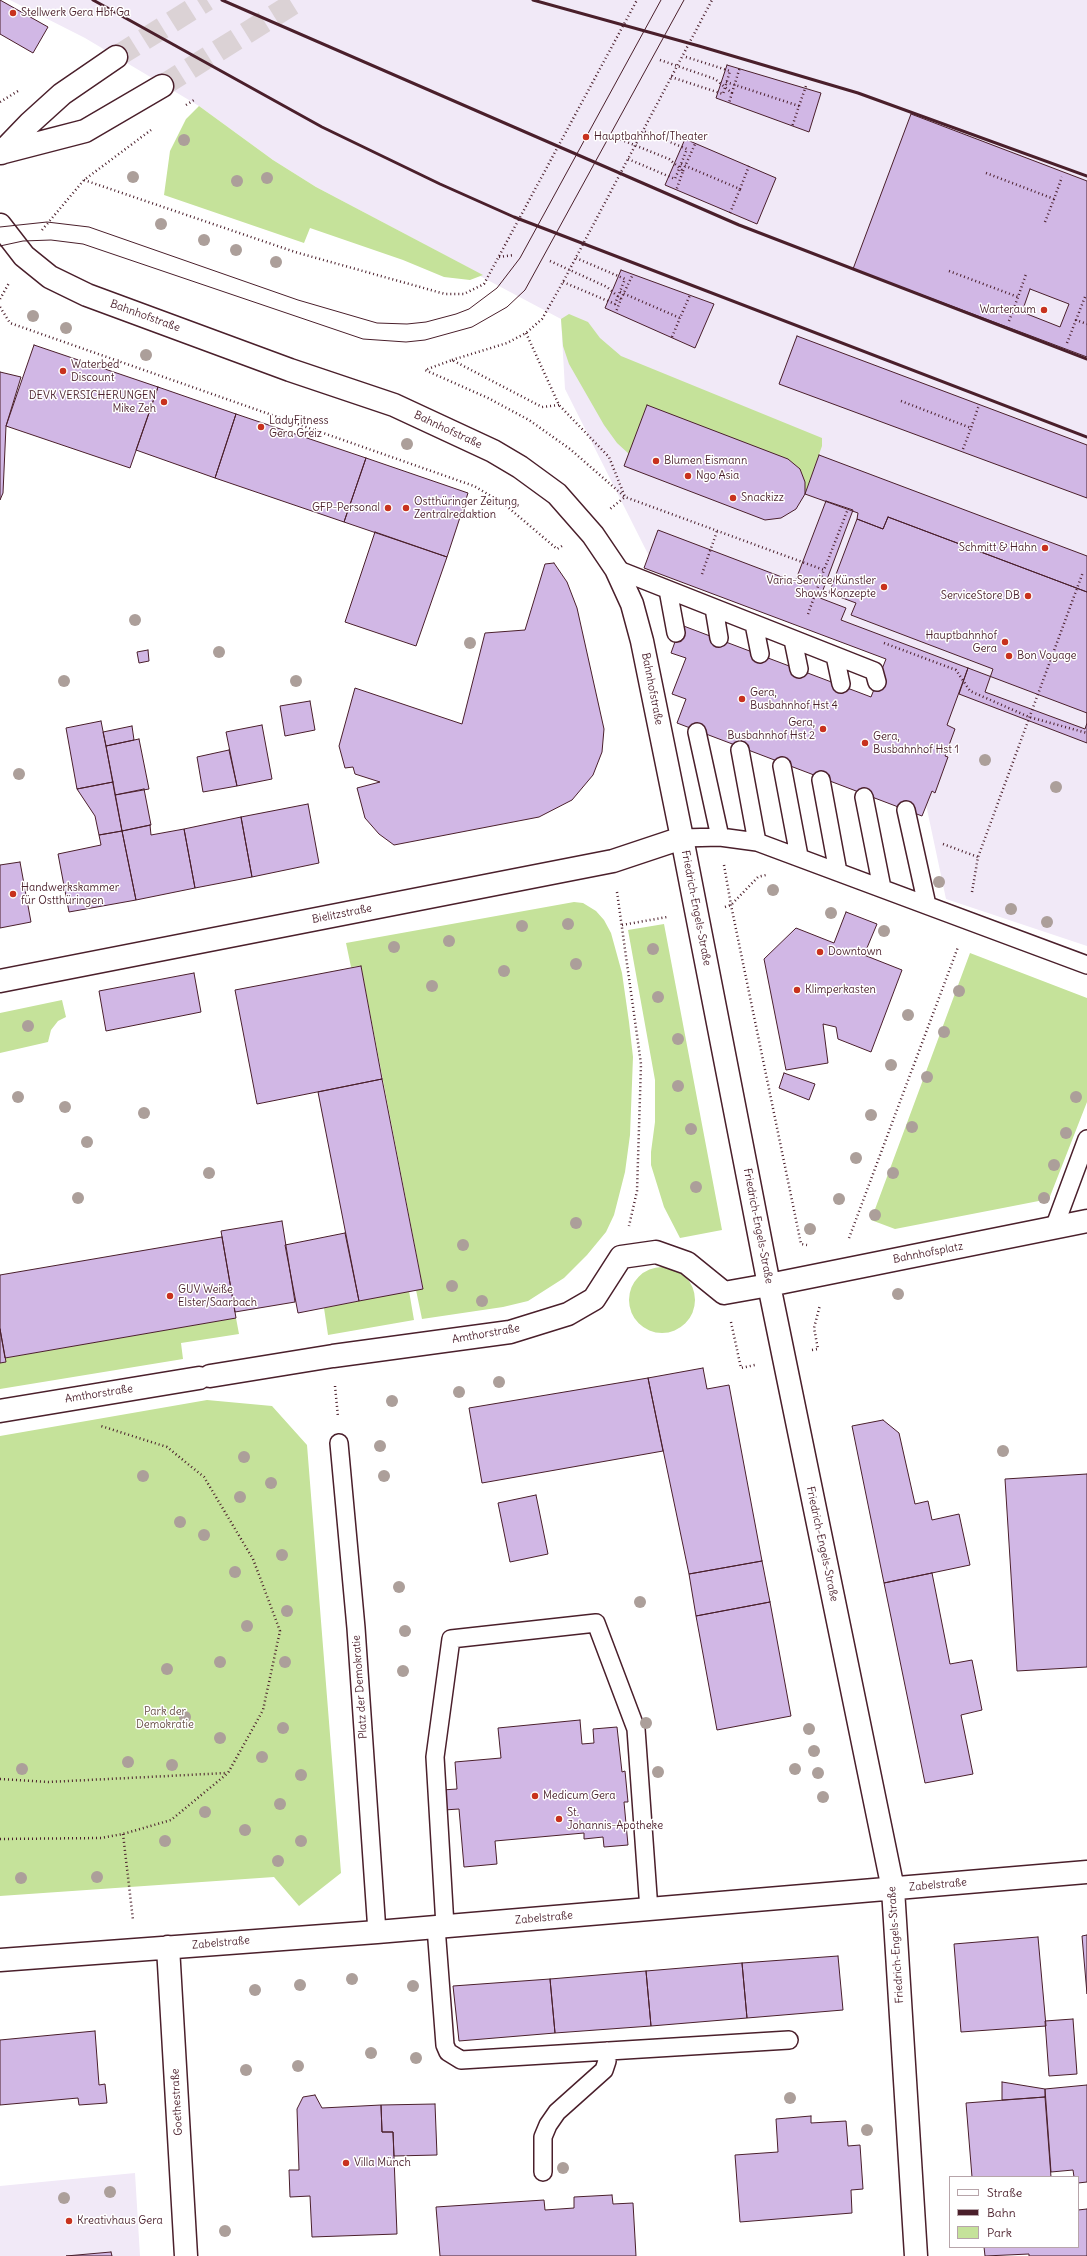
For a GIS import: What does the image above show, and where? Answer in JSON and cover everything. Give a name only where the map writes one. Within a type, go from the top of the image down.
[{"type":"street","points":[[0,153],[62,94],[116,57]]},
{"type":"street","points":[[0,153],[84,131],[162,86]]},
{"type":"street","name":"Bahnhofstraße","points":[[0,225],[24,256],[50,277],[87,295],[290,370],[394,404],[493,451],[520,467],[557,494],[587,529],[616,569],[632,604],[642,641],[682,838]]},
{"type":"street","name":"Bielitzstraße","points":[[0,981],[612,862],[682,838]]},
{"type":"street","name":"Friedrich-Engels-Straße","points":[[682,838],[769,1285],[893,1889],[916,2256]]},
{"type":"street","name":"Bahnhofsplatz","points":[[769,1285],[1087,1222]]},
{"type":"street","points":[[621,1257],[656,1252],[687,1262],[724,1293],[769,1285]]},
{"type":"street","name":"Amthorstraße","points":[[0,1411],[333,1356],[510,1332],[568,1314],[594,1299],[621,1257]]},
{"type":"street","name":"Zabelstraße","points":[[0,1960],[441,1927],[1087,1872]]},
{"type":"street","name":"Goethestraße","points":[[168,1947],[186,2256]]},
{"type":"lane","points":[[616,569],[874,671],[877,682]]},
{"type":"lane","points":[[668,590],[676,633]]},
{"type":"lane","points":[[714,608],[719,638]]},
{"type":"lane","points":[[754,624],[760,654]]},
{"type":"lane","points":[[793,640],[799,669]]},
{"type":"lane","points":[[835,656],[841,684]]},
{"type":"lane","points":[[697,732],[720,837]]},
{"type":"lane","points":[[740,750],[758,842]]},
{"type":"lane","points":[[782,766],[799,856]]},
{"type":"lane","points":[[821,780],[838,872]]},
{"type":"lane","points":[[864,797],[882,888]]},
{"type":"lane","points":[[906,810],[927,905]]},
{"type":"lane","points":[[682,838],[720,837],[758,842],[799,856],[1087,965]]},
{"type":"lane","points":[[1054,1228],[1087,1139]]},
{"type":"lane","name":"Platz der Demokratie","points":[[339,1443],[356,1628],[377,1932]]},
{"type":"lane","points":[[649,1910],[636,1729],[596,1623],[451,1638],[435,1757],[446,2045],[448,2052],[461,2060],[788,2040]]},
{"type":"lane","points":[[543,2172],[543,2137],[548,2125],[557,2112],[604,2070],[607,2061],[607,2051]]},
{"type":"path","points":[[154,127],[84,180],[296,252],[445,294],[464,294],[484,284],[637,0]]},
{"type":"path","points":[[712,0],[642,130],[576,258],[542,319],[526,333],[507,343],[425,370],[488,398],[529,420],[582,460],[625,497],[824,570]]},
{"type":"path","points":[[671,77],[722,94],[730,71],[682,56]]},
{"type":"path","points":[[660,60],[715,79],[732,93]]},
{"type":"path","points":[[729,103],[740,67]]},
{"type":"path","points":[[726,82],[799,106]]},
{"type":"path","points":[[792,127],[806,86]]},
{"type":"path","points":[[180,109],[194,100]]},
{"type":"path","points":[[628,159],[675,179],[687,149],[642,130]]},
{"type":"path","points":[[617,138],[669,159],[683,171]]},
{"type":"path","points":[[676,191],[695,144]]},
{"type":"path","points":[[681,164],[740,189]]},
{"type":"path","points":[[730,213],[749,166]]},
{"type":"path","points":[[986,173],[1054,199]]},
{"type":"path","points":[[1045,222],[1062,177]]},
{"type":"path","points":[[499,257],[514,254]]},
{"type":"path","points":[[563,282],[614,304],[625,279],[576,258]]},
{"type":"path","points":[[550,261],[607,287],[621,299]]},
{"type":"path","points":[[950,271],[1018,297]]},
{"type":"path","points":[[616,312],[633,274]]},
{"type":"path","points":[[1009,321],[1026,274]]},
{"type":"path","points":[[620,292],[680,318]]},
{"type":"path","points":[[672,337],[690,295]]},
{"type":"path","points":[[1068,343],[1085,297]]},
{"type":"path","points":[[0,307],[10,323],[474,486],[503,503],[557,549],[587,529],[625,497]]},
{"type":"path","points":[[1076,320],[1087,324]]},
{"type":"path","points":[[526,333],[559,405],[609,457],[625,497]]},
{"type":"path","points":[[452,360],[542,407],[559,405]]},
{"type":"path","points":[[901,401],[971,428]]},
{"type":"path","points":[[963,450],[979,405]]},
{"type":"path","points":[[815,617],[808,614],[848,509]]},
{"type":"path","points":[[833,1272],[845,1249],[968,920],[978,857],[1083,572]]},
{"type":"path","points":[[879,641],[956,670],[970,692],[1029,717],[1087,733]]},
{"type":"path","points":[[720,837],[731,905],[801,1244],[808,1245]]},
{"type":"path","points":[[612,862],[642,1064],[637,1191],[621,1257]]},
{"type":"path","points":[[333,1356],[339,1443]]},
{"type":"path","points":[[0,1839],[101,1838],[123,1834],[171,1820],[228,1773],[263,1710],[280,1631],[253,1559],[204,1478],[167,1447],[125,1432],[96,1425]]},
{"type":"path","points":[[0,1779],[48,1782],[228,1773]]},
{"type":"path","points":[[123,1834],[132,1898],[135,1950]]},
{"type":"shaded area","points":[[10,0],[1087,0],[1087,946],[946,899],[895,658],[650,558],[565,389],[561,319],[480,276],[482,275],[316,187],[273,160],[199,106],[85,38]]},
{"type":"shaded area","name":"Kreativhaus Gera","points":[[135,2173],[140,2256],[0,2256],[0,2186]]},
{"type":"green space","points":[[199,106],[273,160],[316,187],[483,275],[470,280],[444,277],[403,260],[310,228],[304,243],[164,195],[170,151],[186,119]]},
{"type":"green space","points":[[569,314],[588,322],[600,338],[621,356],[822,438],[822,446],[805,494],[805,482],[800,469],[629,454],[617,443],[604,425],[569,364],[563,346],[561,319]]},
{"type":"green space","points":[[574,902],[583,903],[596,911],[604,920],[611,933],[622,973],[629,1022],[633,1057],[630,1135],[625,1172],[614,1215],[606,1232],[587,1255],[564,1278],[528,1301],[503,1307],[422,1319],[416,1290],[423,1288],[361,966],[351,967],[346,943]]},
{"type":"green space","points":[[664,924],[722,1230],[680,1238],[664,1207],[651,1165],[651,1152],[655,1122],[655,1080],[628,930]]},
{"type":"green space","points":[[970,953],[1087,998],[1087,1102],[1049,1199],[895,1229],[871,1220]]},
{"type":"green space","points":[[62,1000],[66,1017],[58,1021],[51,1030],[48,1042],[0,1053],[0,1013]]},
{"type":"green space","points":[[662,1267],[675,1270],[685,1277],[692,1287],[695,1300],[692,1313],[685,1323],[675,1330],[662,1333],[649,1330],[639,1323],[632,1313],[629,1300],[632,1287],[639,1277],[649,1270]]},
{"type":"green space","points":[[409,1291],[414,1320],[328,1335],[324,1308]]},
{"type":"green space","points":[[236,1318],[239,1334],[181,1343],[183,1359],[0,1389],[0,1363],[6,1362],[5,1358]]},
{"type":"green space","name":"Park der Demokratie","points":[[207,1400],[272,1406],[307,1445],[341,1873],[299,1906],[274,1877],[0,1896],[0,1436]]},
{"type":"building","name":"Stellwerk Gera Hbf Ga","points":[[0,0],[48,27],[33,53],[0,34]]},
{"type":"building","points":[[727,65],[821,93],[809,132],[716,98]]},
{"type":"building","points":[[911,114],[1087,181],[1087,357],[853,269]]},
{"type":"building","points":[[685,139],[776,178],[757,224],[665,185]]},
{"type":"building","points":[[621,270],[714,304],[695,348],[605,308]]},
{"type":"building","name":"Warteraum","points":[[1030,289],[1069,304],[1060,327],[1022,312]]},
{"type":"building","points":[[797,336],[1087,445],[1087,498],[779,384]]},
{"type":"building","points":[[34,345],[158,387],[130,468],[6,426]]},
{"type":"building","points":[[0,372],[21,377],[6,426],[3,493],[0,500]]},
{"type":"building","points":[[158,387],[236,414],[215,478],[136,450]]},
{"type":"building","points":[[647,405],[788,459],[800,469],[805,482],[805,494],[796,509],[781,518],[765,520],[624,466]]},
{"type":"building","points":[[236,414],[366,458],[344,522],[215,478]]},
{"type":"building","points":[[819,455],[1087,556],[1087,592],[888,517],[883,529],[857,519],[858,513],[805,494]]},
{"type":"building","name":"Ostthüringer Zeitung, Zentralredaktion","points":[[366,458],[468,493],[447,557],[344,522]]},
{"type":"building","points":[[826,501],[853,510],[820,598],[846,608],[841,620],[968,668],[947,725],[955,729],[945,756],[948,757],[935,793],[932,791],[922,816],[677,723],[686,699],[672,694],[686,658],[671,653],[681,625],[871,697],[886,659],[644,568],[658,530],[795,582]]},
{"type":"building","name":"Hauptbahnhof Gera","points":[[888,517],[1087,592],[1087,723],[1085,729],[985,692],[993,669],[851,615],[856,603],[829,593],[857,519],[883,529]]},
{"type":"building","points":[[375,532],[447,557],[416,646],[345,622]]},
{"type":"building","points":[[554,563],[567,582],[577,608],[604,729],[602,752],[593,775],[572,800],[539,817],[394,845],[379,834],[365,818],[357,788],[380,782],[355,774],[353,767],[345,768],[339,746],[355,688],[462,724],[485,633],[525,630],[545,564]]},
{"type":"building","points":[[148,650],[149,661],[139,663],[137,652]]},
{"type":"building","points":[[968,668],[1087,713],[1087,743],[959,694]]},
{"type":"building","points":[[310,701],[315,730],[285,736],[280,706]]},
{"type":"building","points":[[101,721],[113,782],[77,789],[66,728]]},
{"type":"building","points":[[262,725],[272,779],[237,786],[226,732]]},
{"type":"building","points":[[132,726],[134,740],[106,746],[103,732]]},
{"type":"building","points":[[139,739],[149,789],[115,795],[106,746]]},
{"type":"building","points":[[229,750],[237,786],[203,792],[197,757]]},
{"type":"building","points":[[113,782],[122,831],[99,835],[95,816],[77,789]]},
{"type":"building","points":[[144,789],[151,825],[122,831],[115,795]]},
{"type":"building","points":[[308,804],[319,863],[252,877],[241,817]]},
{"type":"building","points":[[241,817],[252,877],[195,888],[184,829]]},
{"type":"building","points":[[150,825],[151,835],[184,829],[195,888],[136,900],[122,831]]},
{"type":"building","points":[[122,831],[136,900],[69,912],[58,854],[101,845],[99,835]]},
{"type":"building","name":"Handwerkskammer für Ostthüringen","points":[[20,862],[31,922],[0,928],[0,865]]},
{"type":"building","points":[[846,912],[877,924],[864,955],[902,970],[871,1052],[838,1039],[836,1027],[823,1024],[828,1063],[786,1070],[764,959],[796,928],[834,943]]},
{"type":"building","points":[[361,966],[382,1079],[257,1104],[235,990]]},
{"type":"building","points":[[194,973],[201,1012],[106,1031],[99,991]]},
{"type":"building","points":[[784,1073],[815,1084],[809,1100],[779,1088]]},
{"type":"building","points":[[382,1079],[423,1289],[359,1301],[318,1092]]},
{"type":"building","points":[[282,1221],[295,1302],[235,1312],[221,1231]]},
{"type":"building","points":[[345,1233],[359,1301],[298,1313],[285,1245]]},
{"type":"building","points":[[222,1237],[236,1318],[5,1358],[0,1329],[0,1275]]},
{"type":"building","points":[[0,1329],[6,1362],[0,1363]]},
{"type":"building","points":[[703,1368],[707,1389],[729,1385],[762,1561],[689,1574],[648,1378]]},
{"type":"building","points":[[648,1378],[663,1451],[482,1483],[469,1408]]},
{"type":"building","points":[[883,1420],[899,1433],[915,1504],[928,1501],[932,1520],[959,1514],[970,1565],[884,1583],[852,1426]]},
{"type":"building","points":[[1087,1474],[1087,1667],[1017,1671],[1005,1479]]},
{"type":"building","points":[[536,1495],[548,1554],[510,1562],[498,1503]]},
{"type":"building","points":[[762,1561],[770,1602],[696,1616],[689,1574]]},
{"type":"building","points":[[932,1573],[950,1664],[972,1660],[982,1710],[961,1715],[973,1774],[925,1783],[884,1583]]},
{"type":"building","points":[[770,1602],[791,1716],[717,1730],[696,1616]]},
{"type":"building","name":"Medicum Gera","points":[[580,1720],[582,1744],[594,1743],[593,1729],[617,1727],[622,1772],[625,1771],[628,1802],[624,1802],[628,1845],[604,1847],[603,1837],[584,1839],[584,1833],[495,1841],[497,1864],[464,1867],[459,1809],[444,1810],[442,1790],[457,1789],[455,1762],[501,1758],[498,1728]]},
{"type":"building","points":[[1087,1935],[1087,1994],[1082,1936]]},
{"type":"building","points":[[1038,1937],[1046,2026],[961,2032],[954,1944]]},
{"type":"building","points":[[838,1956],[843,2010],[747,2018],[742,1963]]},
{"type":"building","points":[[742,1963],[747,2018],[651,2026],[646,1971]]},
{"type":"building","points":[[646,1971],[651,2026],[555,2033],[550,1979]]},
{"type":"building","points":[[550,1979],[555,2033],[459,2041],[453,1986]]},
{"type":"building","points":[[1073,2019],[1077,2074],[1049,2076],[1045,2021]]},
{"type":"building","points":[[95,2031],[99,2085],[105,2084],[107,2103],[79,2105],[78,2098],[0,2105],[0,2040]]},
{"type":"building","points":[[1002,2082],[1045,2089],[1045,2097],[1002,2100]]},
{"type":"building","points":[[1087,2085],[1087,2182],[1079,2183],[1079,2176],[1074,2176],[1073,2170],[1051,2172],[1045,2089]]},
{"type":"building","name":"Villa Münch","points":[[315,2095],[322,2108],[381,2105],[382,2132],[393,2132],[397,2234],[312,2237],[310,2196],[290,2197],[289,2170],[299,2170],[297,2109],[303,2097]]},
{"type":"building","points":[[1045,2097],[1051,2176],[972,2176],[966,2103]]},
{"type":"building","points":[[435,2104],[437,2155],[394,2156],[393,2132],[382,2132],[381,2105]]},
{"type":"building","points":[[811,2116],[811,2123],[846,2121],[848,2146],[860,2145],[863,2189],[851,2190],[852,2213],[740,2222],[735,2155],[778,2152],[776,2119]]},
{"type":"building","points":[[612,2195],[613,2204],[633,2203],[636,2256],[440,2256],[436,2207],[544,2200],[545,2210],[574,2208],[574,2197]]},
{"type":"building","points":[[1087,2209],[1087,2256],[1029,2256],[1029,2254],[985,2256],[984,2248],[1079,2248],[1079,2210]]},
{"type":"building","points":[[111,2252],[112,2256],[66,2256]]},
{"type":"tunnel","points":[[116,57],[207,0]]},
{"type":"tunnel","points":[[162,86],[299,0]]},
{"type":"tram line","points":[[0,227],[47,222],[89,227],[298,300],[377,323],[407,324],[426,322],[456,314],[469,309],[497,288],[520,258],[661,0]]},
{"type":"tram line","points":[[0,246],[23,241],[51,240],[83,244],[363,339],[406,342],[425,340],[472,327],[507,307],[525,290],[684,0]]},
{"type":"railway","points":[[93,0],[322,127],[440,184],[514,217],[1087,437]]},
{"type":"railway","points":[[222,0],[739,225],[1087,359]]},
{"type":"railway","points":[[533,0],[699,46],[858,93],[1087,176]]},
{"type":"place","name":"Stellwerk Gera Hbf Ga","points":[[13,13]]},
{"type":"place","name":"Hauptbahnhof/Theater","points":[[586,137]]},
{"type":"place","name":"Warteraum","points":[[1044,310]]},
{"type":"place","name":"Waterbed Discount","points":[[63,371]]},
{"type":"place","name":"DEVK VERSICHERUNGEN Mike Zeh","points":[[164,402]]},
{"type":"place","name":"LadyFitness Gera Greiz","points":[[261,427]]},
{"type":"place","name":"Blumen Eismann","points":[[656,461]]},
{"type":"place","name":"Ngo Asia","points":[[688,476]]},
{"type":"place","name":"Snackizz","points":[[733,498]]},
{"type":"place","name":"GFP-Personal","points":[[388,508]]},
{"type":"place","name":"Ostthüringer Zeitung, Zentralredaktion","points":[[406,508]]},
{"type":"place","name":"Schmitt & Hahn","points":[[1045,548]]},
{"type":"place","name":"Varia-Service Künstler Shows Konzepte","points":[[884,587]]},
{"type":"place","name":"ServiceStore DB","points":[[1028,596]]},
{"type":"place","name":"Hauptbahnhof Gera","points":[[1005,642]]},
{"type":"place","name":"Bon Voyage","points":[[1009,656]]},
{"type":"place","name":"Gera, Busbahnhof Hst 4","points":[[742,699]]},
{"type":"place","name":"Gera, Busbahnhof Hst 2","points":[[823,729]]},
{"type":"place","name":"Gera, Busbahnhof Hst 1","points":[[865,743]]},
{"type":"place","name":"Handwerkskammer für Ostthüringen","points":[[13,894]]},
{"type":"place","name":"Downtown","points":[[820,952]]},
{"type":"place","name":"Klimperkasten","points":[[797,990]]},
{"type":"place","name":"GUV Weiße Elster/Saarbach","points":[[170,1296]]},
{"type":"place","name":"Medicum Gera","points":[[535,1796]]},
{"type":"place","name":"St. Johannis-Apotheke","points":[[559,1819]]},
{"type":"place","name":"Villa Münch","points":[[346,2163]]},
{"type":"place","name":"Kreativhaus Gera","points":[[69,2221]]}]
